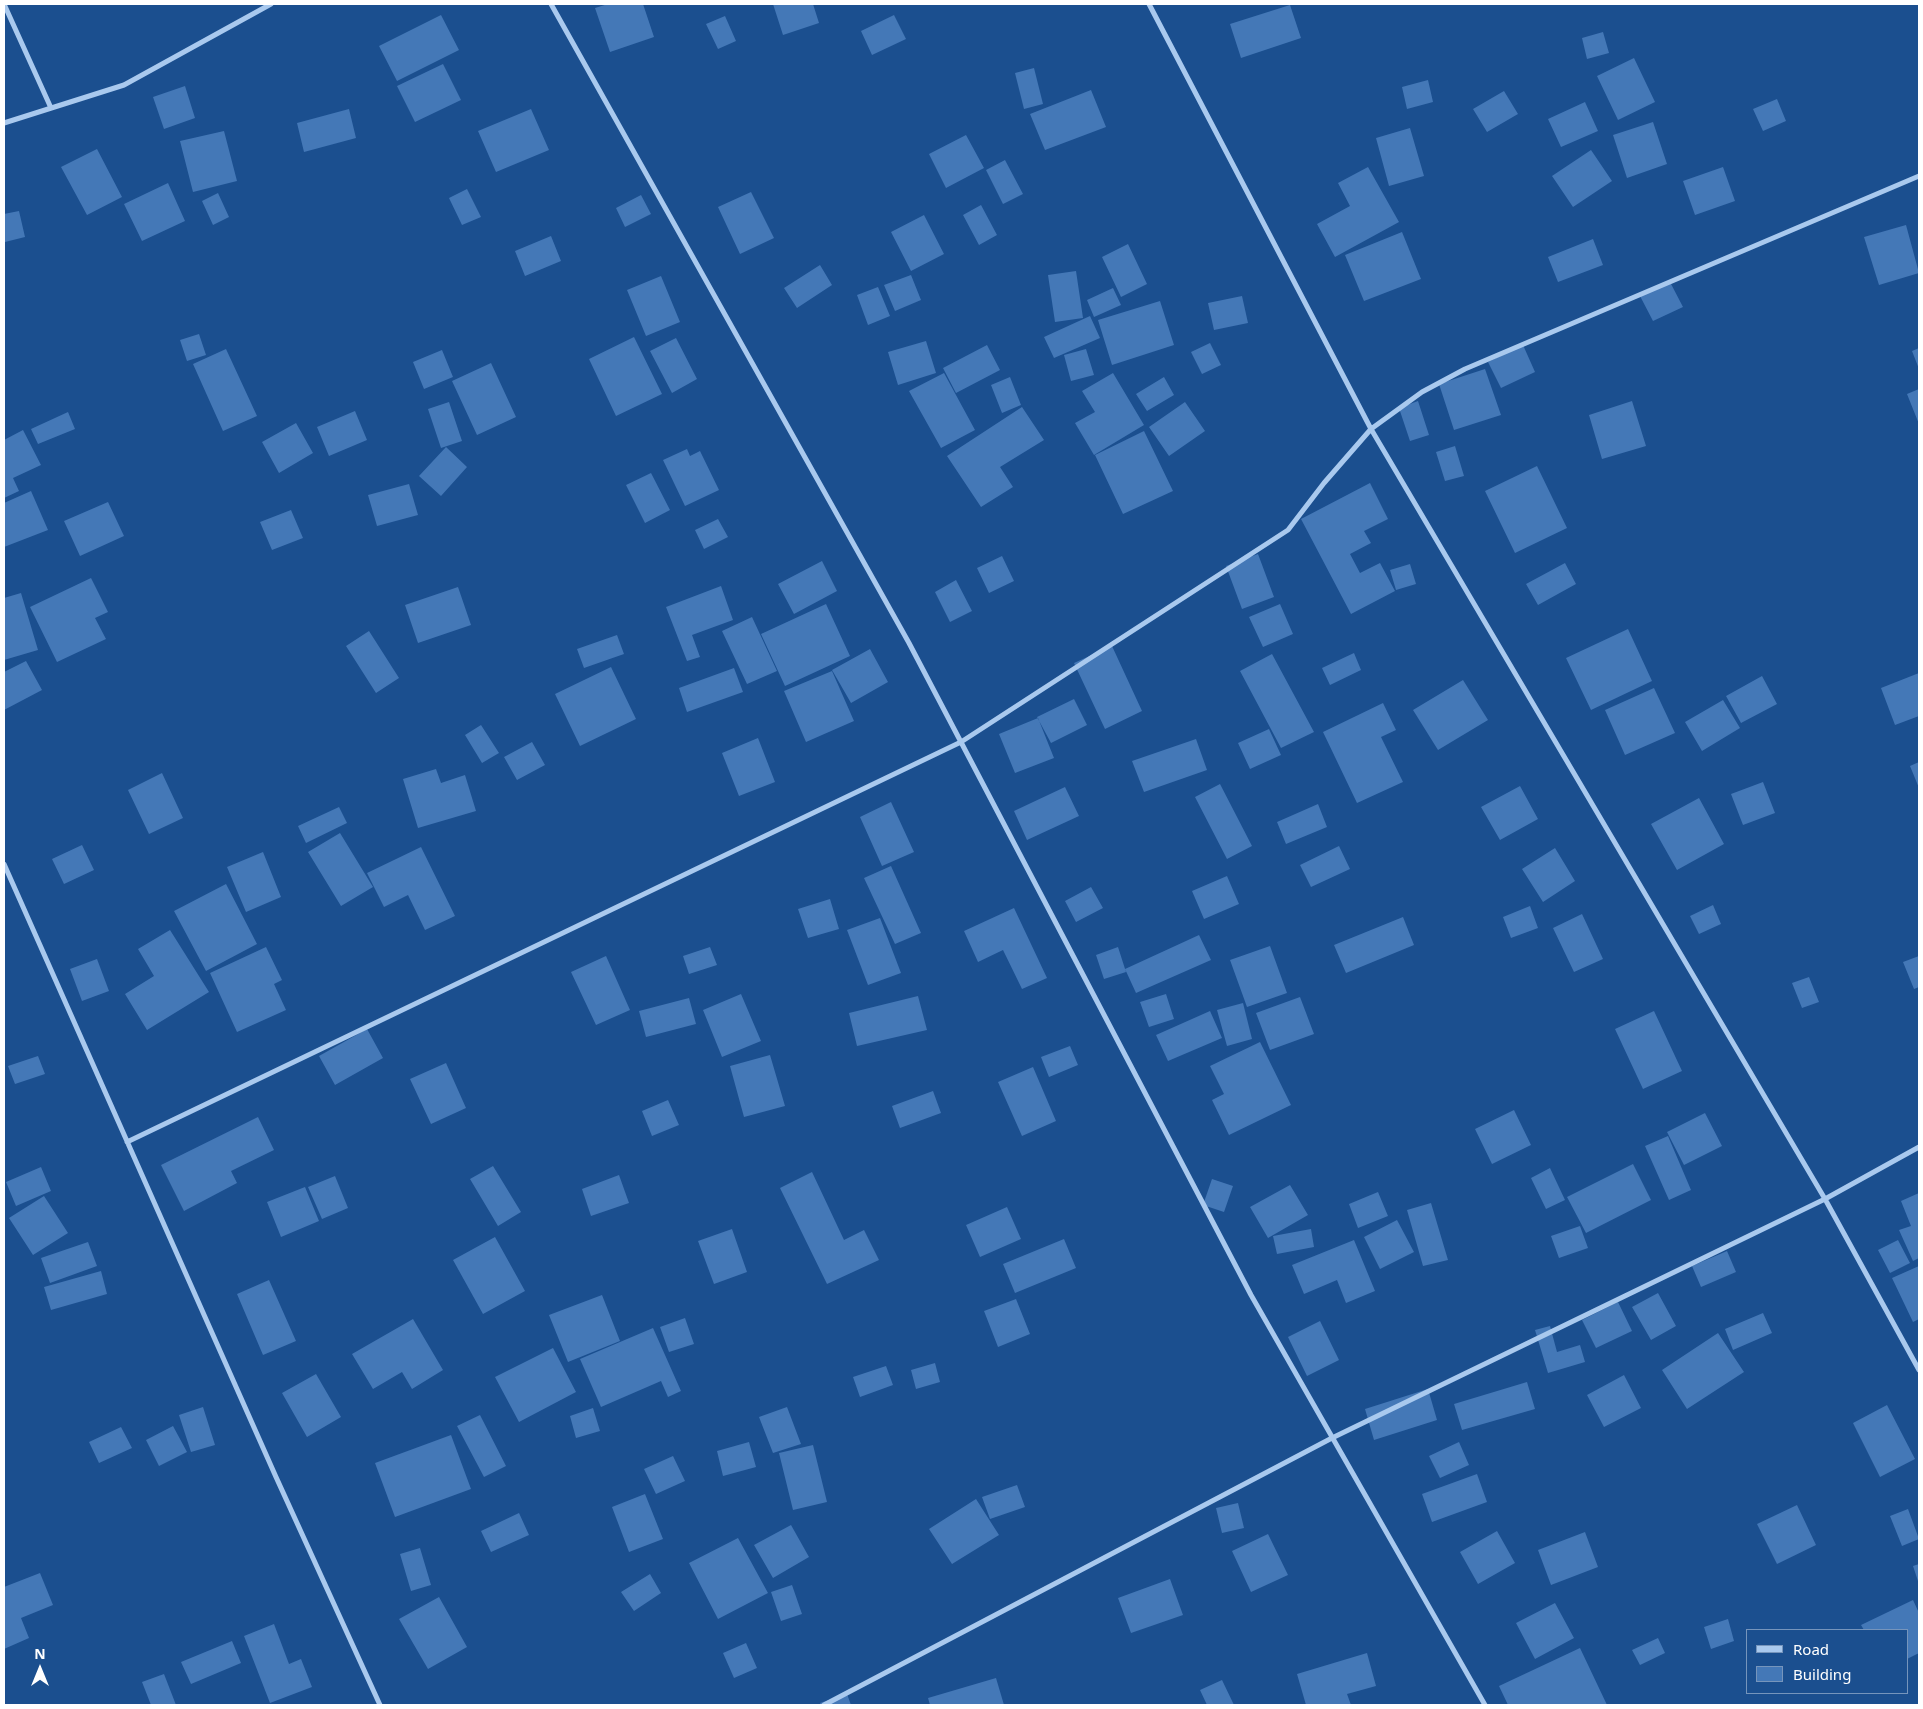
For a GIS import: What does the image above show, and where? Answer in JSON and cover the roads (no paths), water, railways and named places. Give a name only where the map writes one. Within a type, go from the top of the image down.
[{"type":"street","points":[[4,4],[51,108]]},
{"type":"street","points":[[4,123],[124,85],[271,4]]},
{"type":"street","points":[[551,4],[909,643],[1251,1295],[1485,1705]]},
{"type":"street","points":[[1149,4],[1370,428],[1825,1198],[1919,1370]]},
{"type":"street","points":[[127,1142],[960,742],[1288,530],[1324,482],[1370,428],[1422,392],[1465,369],[1919,176]]},
{"type":"street","points":[[4,864],[276,1477],[380,1705]]},
{"type":"street","points":[[824,1705],[1332,1438],[1825,1198],[1919,1147]]}]
